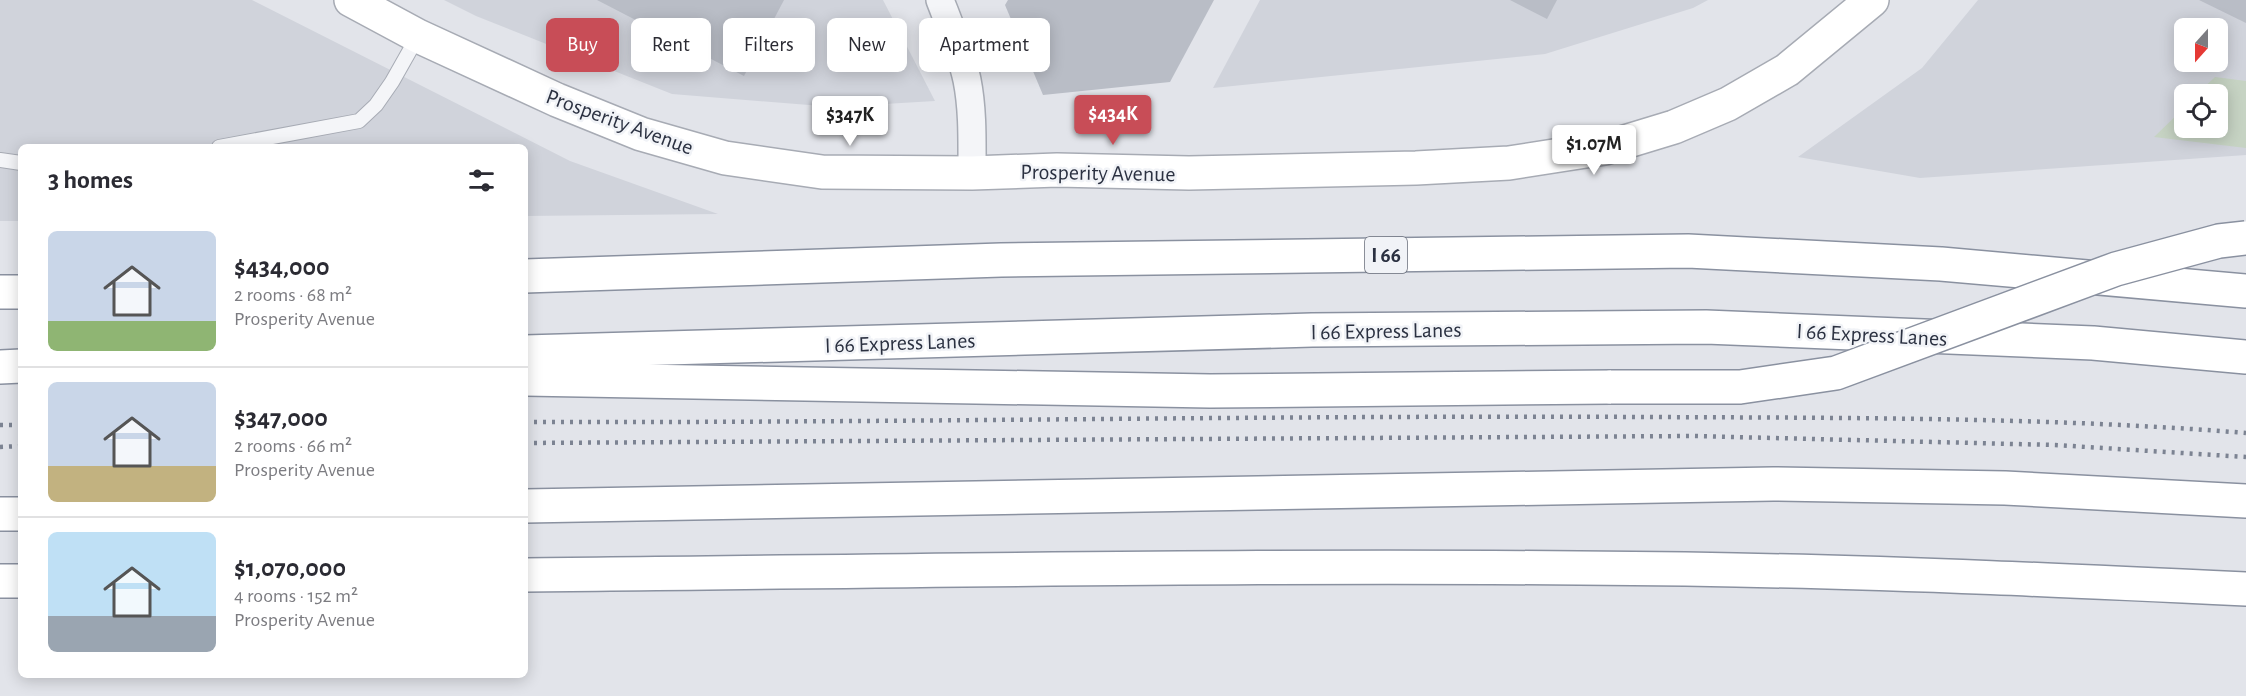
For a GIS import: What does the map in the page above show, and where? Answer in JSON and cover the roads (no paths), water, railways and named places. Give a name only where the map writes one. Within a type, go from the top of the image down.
[{"type":"main road","name":"Prosperity Avenue","points":[[351,0],[418,36],[608,121],[658,139],[725,158],[822,172],[1057,170],[1189,173],[1509,163],[1605,148],[1674,127],[1728,104],[1787,70],[1872,0]]},
{"type":"main road","points":[[528,379],[1210,391],[1740,387],[1836,373],[2116,269],[2219,241],[2246,238]]},
{"type":"main road","name":"I 66","points":[[528,276],[1001,260],[1688,251],[1941,264],[2246,291]]},
{"type":"main road","points":[[0,292],[18,292]]},
{"type":"main road","name":"I 66 Express Lanes","points":[[528,352],[1312,330],[1706,327],[2092,343],[2246,357]]},
{"type":"main road","points":[[0,369],[18,368]]},
{"type":"main road","points":[[528,506],[1773,484],[2005,488],[2246,501]]},
{"type":"main road","points":[[0,514],[18,513]]},
{"type":"main road","points":[[528,575],[1491,567],[1739,570],[2022,578],[2246,589]]},
{"type":"main road","points":[[0,582],[18,581]]},
{"type":"street","points":[[940,0],[954,35],[967,81],[971,119],[972,172]]},
{"type":"lane","points":[[235,144],[359,121],[376,105],[387,90],[418,36]]},
{"type":"lane","points":[[0,160],[18,163]]},
{"type":"railway","points":[[528,422],[1368,417],[1798,418],[2023,421],[2246,433]]},
{"type":"railway","points":[[0,425],[18,425]]},
{"type":"railway","points":[[528,443],[1693,436],[2055,445],[2246,457]]},
{"type":"railway","points":[[0,447],[18,446]]}]
